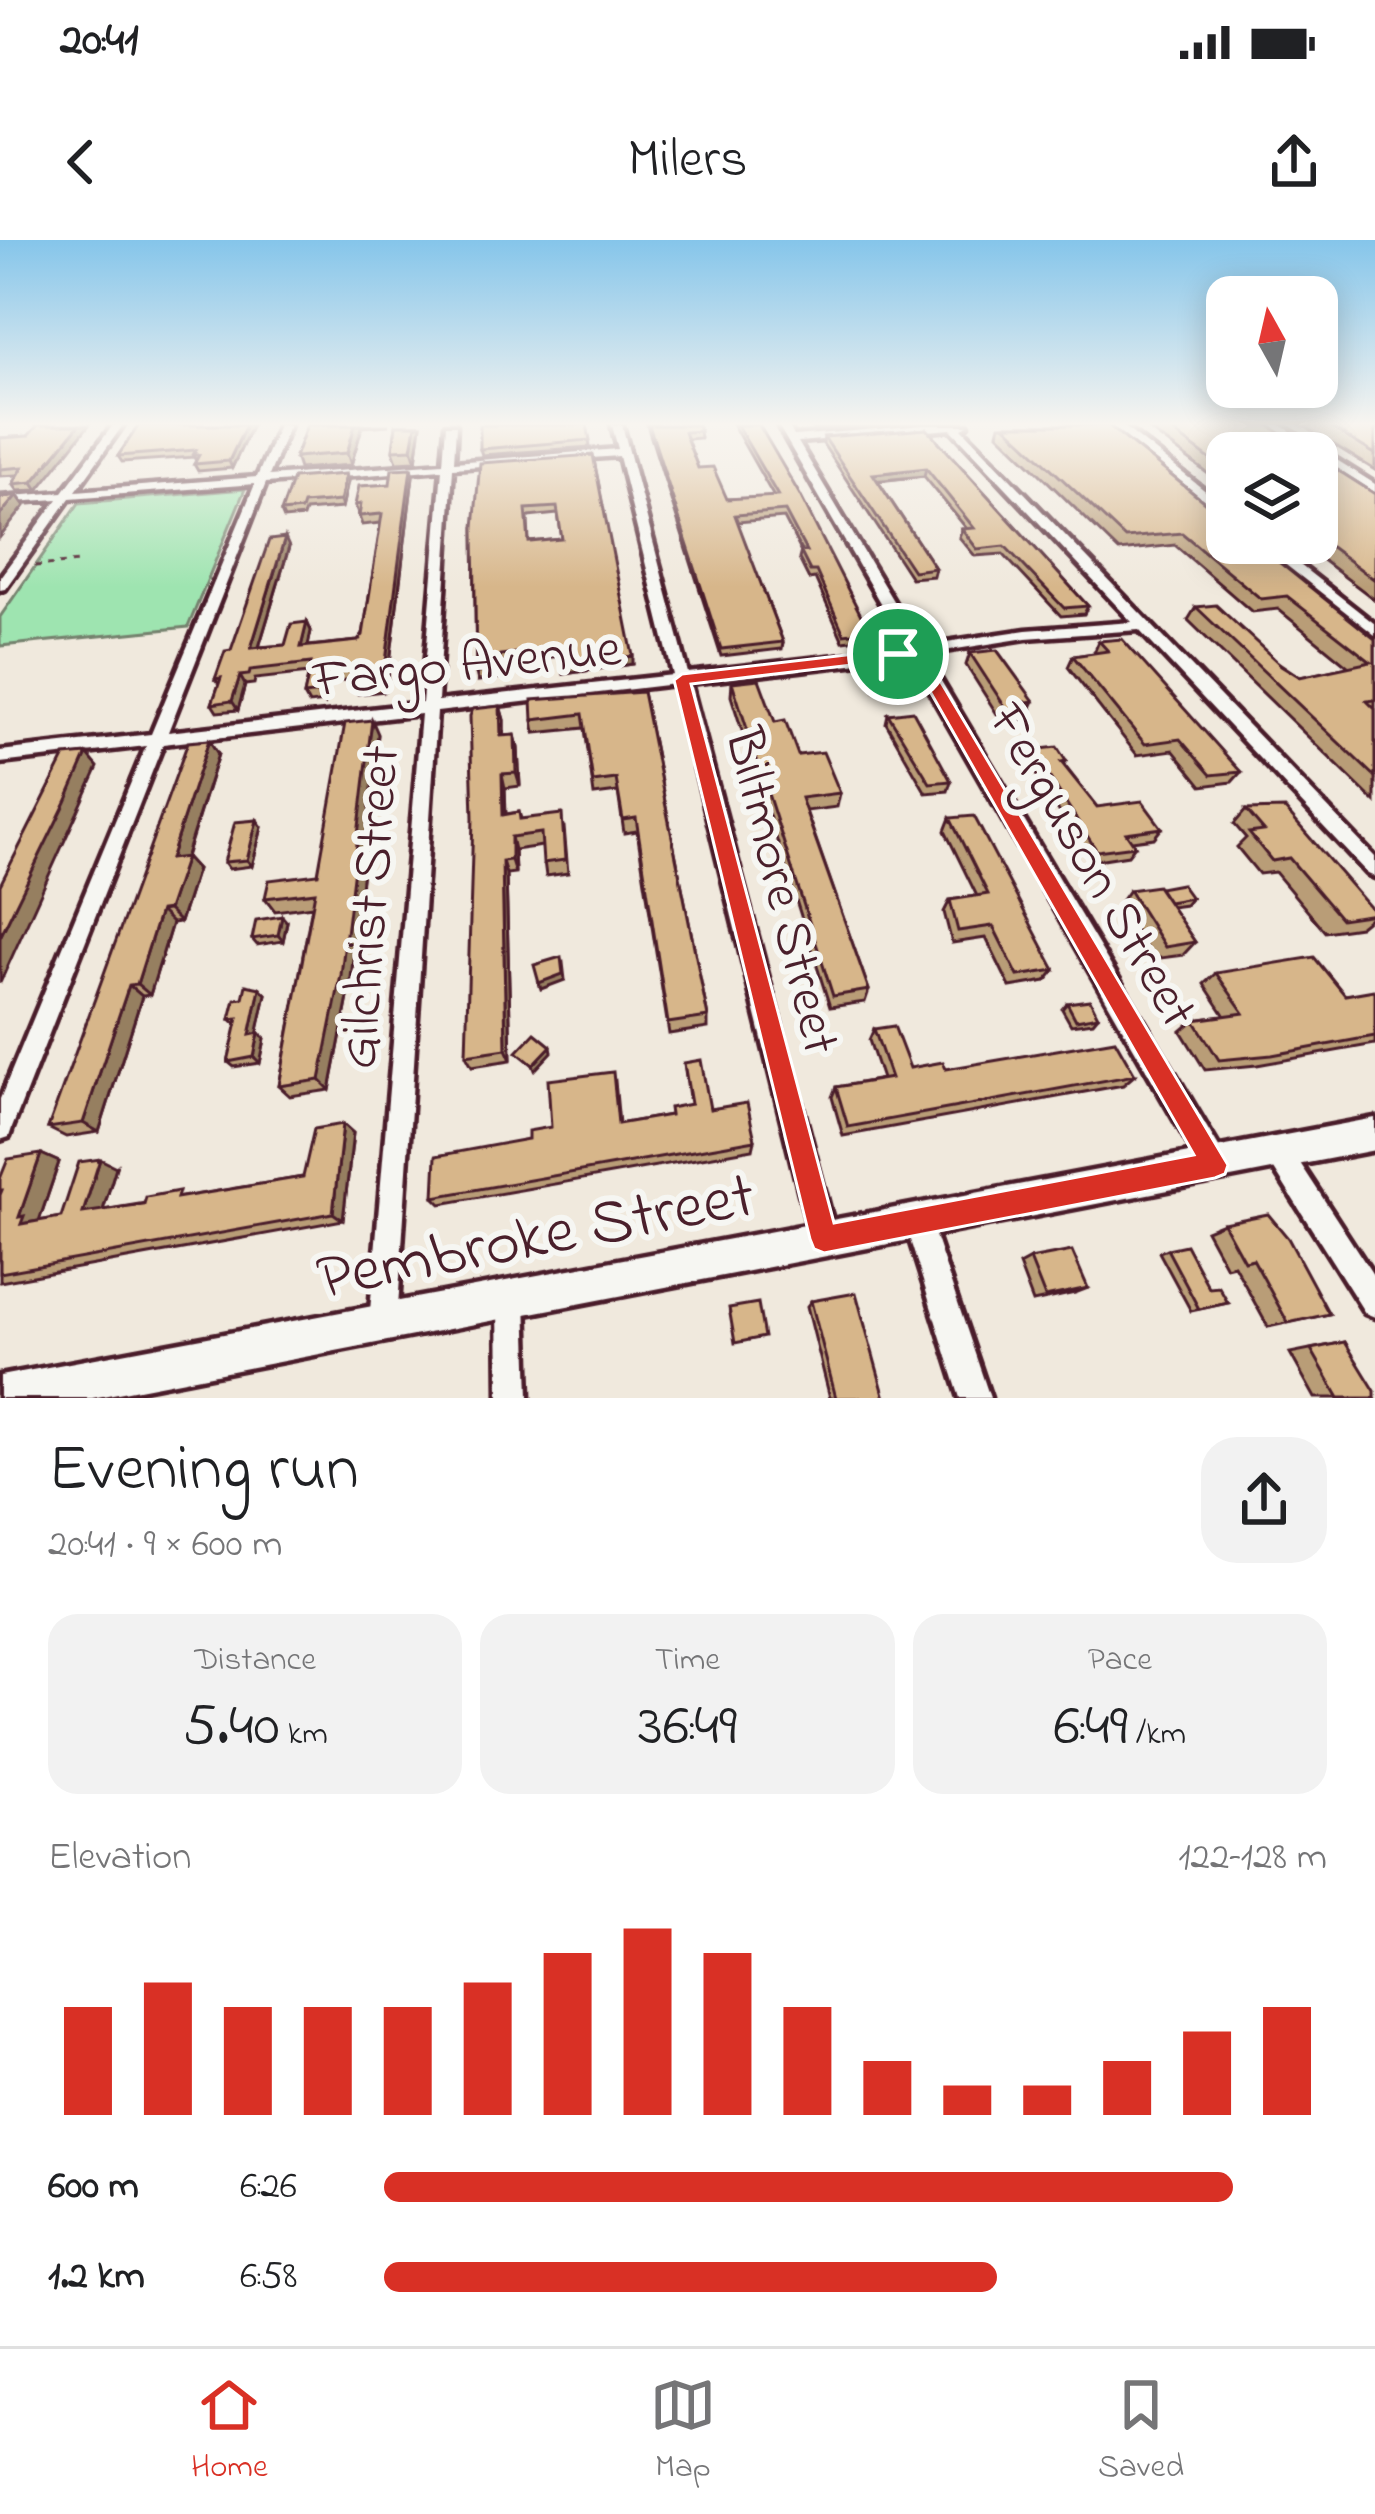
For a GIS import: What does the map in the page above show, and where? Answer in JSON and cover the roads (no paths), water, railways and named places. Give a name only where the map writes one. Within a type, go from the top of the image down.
[{"type":"street","points":[[0,586],[79,479]]},
{"type":"street","points":[[0,500],[286,479]]},
{"type":"street","name":"Gilchrist Street","points":[[383,1323],[447,479]]},
{"type":"street","name":"Biltmore Street","points":[[631,479],[824,1239]]},
{"type":"street","name":"Ferguson Street","points":[[814,479],[1215,1165]]},
{"type":"street","points":[[1004,479],[1375,869]]},
{"type":"street","points":[[0,1128],[262,481]]},
{"type":"street","points":[[1290,564],[1375,631]]},
{"type":"street","name":"Fargo Avenue","points":[[0,757],[682,680],[1010,636],[1143,626]]},
{"type":"street","name":"Pembroke Street","points":[[0,1396],[82,1389],[383,1323],[1375,1134]]},
{"type":"street","points":[[1278,1153],[1375,1303]]},
{"type":"street","points":[[917,1221],[975,1398]]},
{"type":"street","points":[[512,1299],[514,1398]]}]
